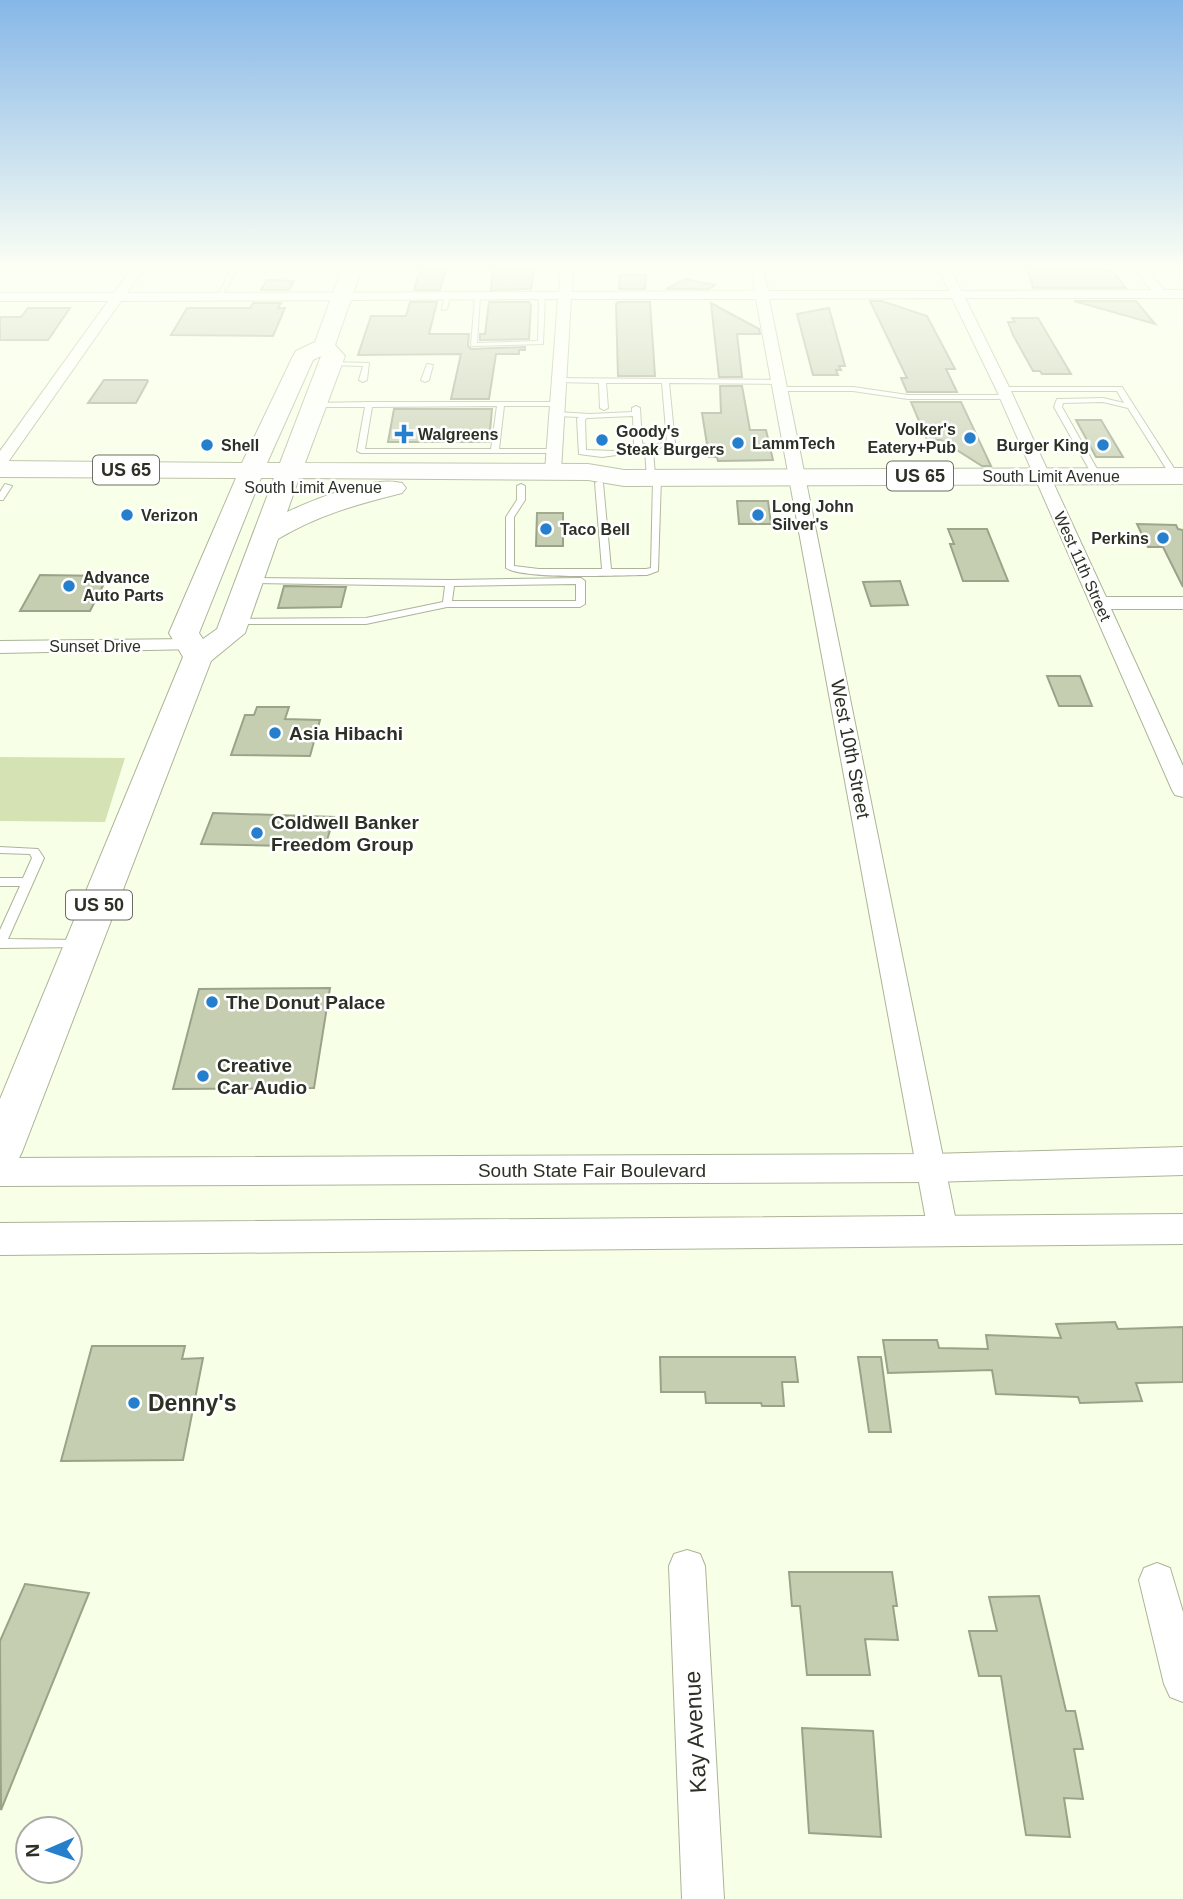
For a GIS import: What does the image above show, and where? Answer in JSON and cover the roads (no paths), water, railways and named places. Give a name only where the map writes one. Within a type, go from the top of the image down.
[{"type":"highway","name":"US 50","points":[[0,1152],[83,944],[194,651],[184,633],[248,479],[304,357]]},
{"type":"highway","points":[[194,651],[230,633],[316,405],[328,357]]},
{"type":"highway","name":"South Limit Avenue","points":[[286,479],[553,461],[588,472],[624,478]]},
{"type":"highway","name":"South Limit Avenue","points":[[2,480],[286,479],[401,486],[521,486],[599,483],[624,478],[654,477],[1179,476]]},
{"type":"highway","points":[[265,535],[295,516],[335,500],[401,486]]},
{"type":"street","points":[[2,480],[80,357]]},
{"type":"street","points":[[553,461],[560,357]]},
{"type":"street","name":"West 10th Street","points":[[775,357],[943,1231]]},
{"type":"street","name":"West 11th Street","points":[[986,357],[1183,790]]},
{"type":"street","points":[[1100,603],[1183,603]]},
{"type":"street","name":"Sunset Drive","points":[[0,646],[194,651]]},
{"type":"street","name":"South State Fair Boulevard","points":[[0,1172],[931,1168],[1183,1161]]},
{"type":"street","points":[[0,1239],[1183,1229]]},
{"type":"street","name":"Kay Avenue","points":[[687,1566],[703,1899]]},
{"type":"street","points":[[1157,1580],[1183,1684]]},
{"type":"lane","points":[[335,357],[367,364],[363,380]]},
{"type":"lane","points":[[425,380],[429,365]]},
{"type":"lane","points":[[558,380],[780,385],[853,389],[908,397],[1049,389],[1119,389],[1179,476]]},
{"type":"lane","points":[[602,381],[604,408]]},
{"type":"lane","points":[[587,415],[581,419],[582,452],[612,454],[671,443],[665,381]]},
{"type":"lane","points":[[1049,389],[1097,476]]},
{"type":"lane","points":[[1058,407],[1060,401],[1089,399],[1131,408]]},
{"type":"lane","points":[[369,404],[360,451],[495,451],[553,461]]},
{"type":"lane","points":[[316,405],[501,404],[557,409],[587,415],[636,411],[639,444],[649,449]]},
{"type":"lane","points":[[495,451],[501,404]]},
{"type":"lane","points":[[521,486],[519,507],[510,517],[510,568],[539,572],[647,572],[655,569],[654,477],[649,449]]},
{"type":"lane","points":[[599,483],[607,572]]},
{"type":"lane","points":[[234,622],[366,621],[447,604],[580,604],[580,581],[249,581]]},
{"type":"lane","points":[[447,604],[450,583]]},
{"type":"lane","points":[[0,850],[34,851],[38,854],[0,943],[83,944]]},
{"type":"lane","points":[[0,882],[28,882]]},
{"type":"place","name":"Walgreens","points":[[404,434]]},
{"type":"place","name":"Volker's Eatery+Pub","points":[[970,438]]},
{"type":"place","name":"Goody's Steak Burgers","points":[[602,440]]},
{"type":"place","name":"LammTech","points":[[738,443]]},
{"type":"place","name":"Shell","points":[[207,445]]},
{"type":"place","name":"Burger King","points":[[1103,445]]},
{"type":"place","name":"Verizon","points":[[127,515]]},
{"type":"place","name":"Long John Silver's","points":[[758,515]]},
{"type":"place","name":"Taco Bell","points":[[546,529]]},
{"type":"place","name":"Perkins","points":[[1163,538]]},
{"type":"place","name":"Advance Auto Parts","points":[[69,586]]},
{"type":"place","name":"Asia Hibachi","points":[[275,733]]},
{"type":"place","name":"Coldwell Banker Freedom Group","points":[[257,833]]},
{"type":"place","name":"The Donut Palace","points":[[212,1002]]},
{"type":"place","name":"Creative Car Audio","points":[[203,1076]]},
{"type":"place","name":"Denny's","points":[[134,1403]]}]
